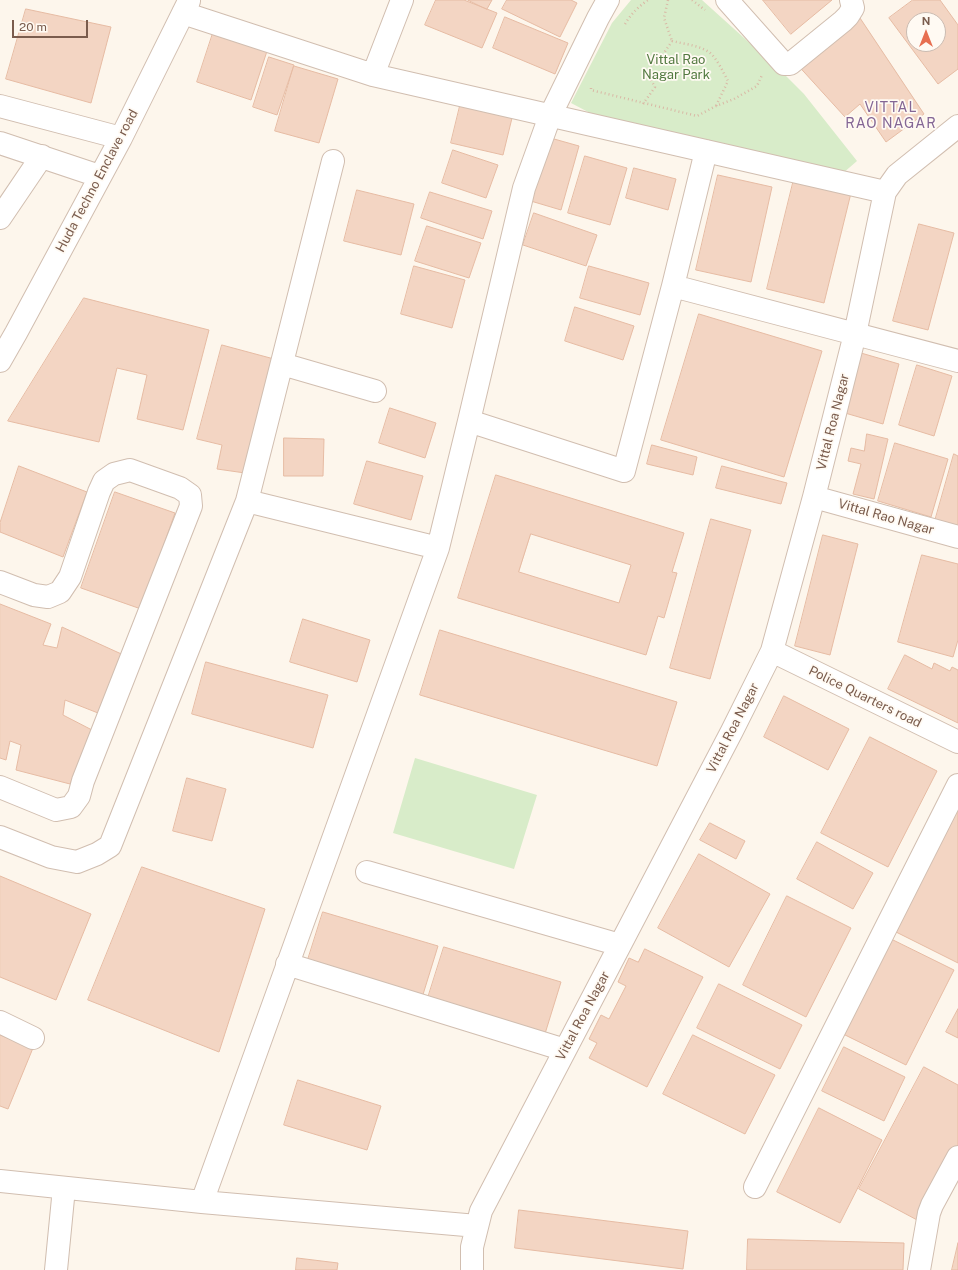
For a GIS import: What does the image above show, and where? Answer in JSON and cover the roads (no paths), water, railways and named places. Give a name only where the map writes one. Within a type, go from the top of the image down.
[{"type":"street","points":[[373,75],[402,0]]},
{"type":"street","points":[[202,1202],[438,548],[524,188],[550,116],[608,0]]},
{"type":"street","points":[[727,0],[784,64],[790,64],[848,16],[853,8],[851,0]]},
{"type":"street","points":[[186,6],[373,75],[885,192],[896,175],[958,126]]},
{"type":"street","name":"Huda Techno Enclave road","points":[[0,361],[8,330],[121,138],[186,6]]},
{"type":"street","points":[[0,106],[121,138]]},
{"type":"street","points":[[0,143],[100,176]]},
{"type":"street","points":[[469,421],[624,471],[673,286],[706,151]]},
{"type":"street","points":[[0,218],[42,156]]},
{"type":"street","points":[[0,837],[51,857],[77,862],[97,854],[110,846],[247,501],[333,161]]},
{"type":"street","name":"Vittal Roa Nagar","points":[[472,1270],[472,1246],[481,1211],[732,731],[772,651],[814,497],[855,334],[885,192]]},
{"type":"street","points":[[673,286],[958,360]]},
{"type":"street","points":[[282,364],[375,391]]},
{"type":"street","points":[[0,582],[34,596],[48,597],[60,592],[70,577],[104,481],[114,474],[130,470],[180,488],[190,495],[191,506],[83,781],[79,796],[71,807],[56,810],[0,787]]},
{"type":"street","name":"Vittal Rao Nagar","points":[[814,497],[958,537]]},
{"type":"street","points":[[247,501],[438,548]]},
{"type":"street","name":"Police Quarters road","points":[[772,651],[958,742]]},
{"type":"street","points":[[755,1187],[958,785]]},
{"type":"street","points":[[367,872],[620,945]]},
{"type":"street","points":[[287,964],[565,1050]]},
{"type":"street","points":[[0,1022],[33,1038]]},
{"type":"street","points":[[919,1270],[929,1213],[958,1157]]},
{"type":"street","points":[[0,1181],[202,1202],[477,1226]]},
{"type":"street","points":[[56,1270],[64,1188]]},
{"type":"district","name":"VITTAL RAO NAGAR","points":[[891,116]]},
{"type":"park label","name":"Vittal Rao Nagar Park","points":[[676,68]]}]
